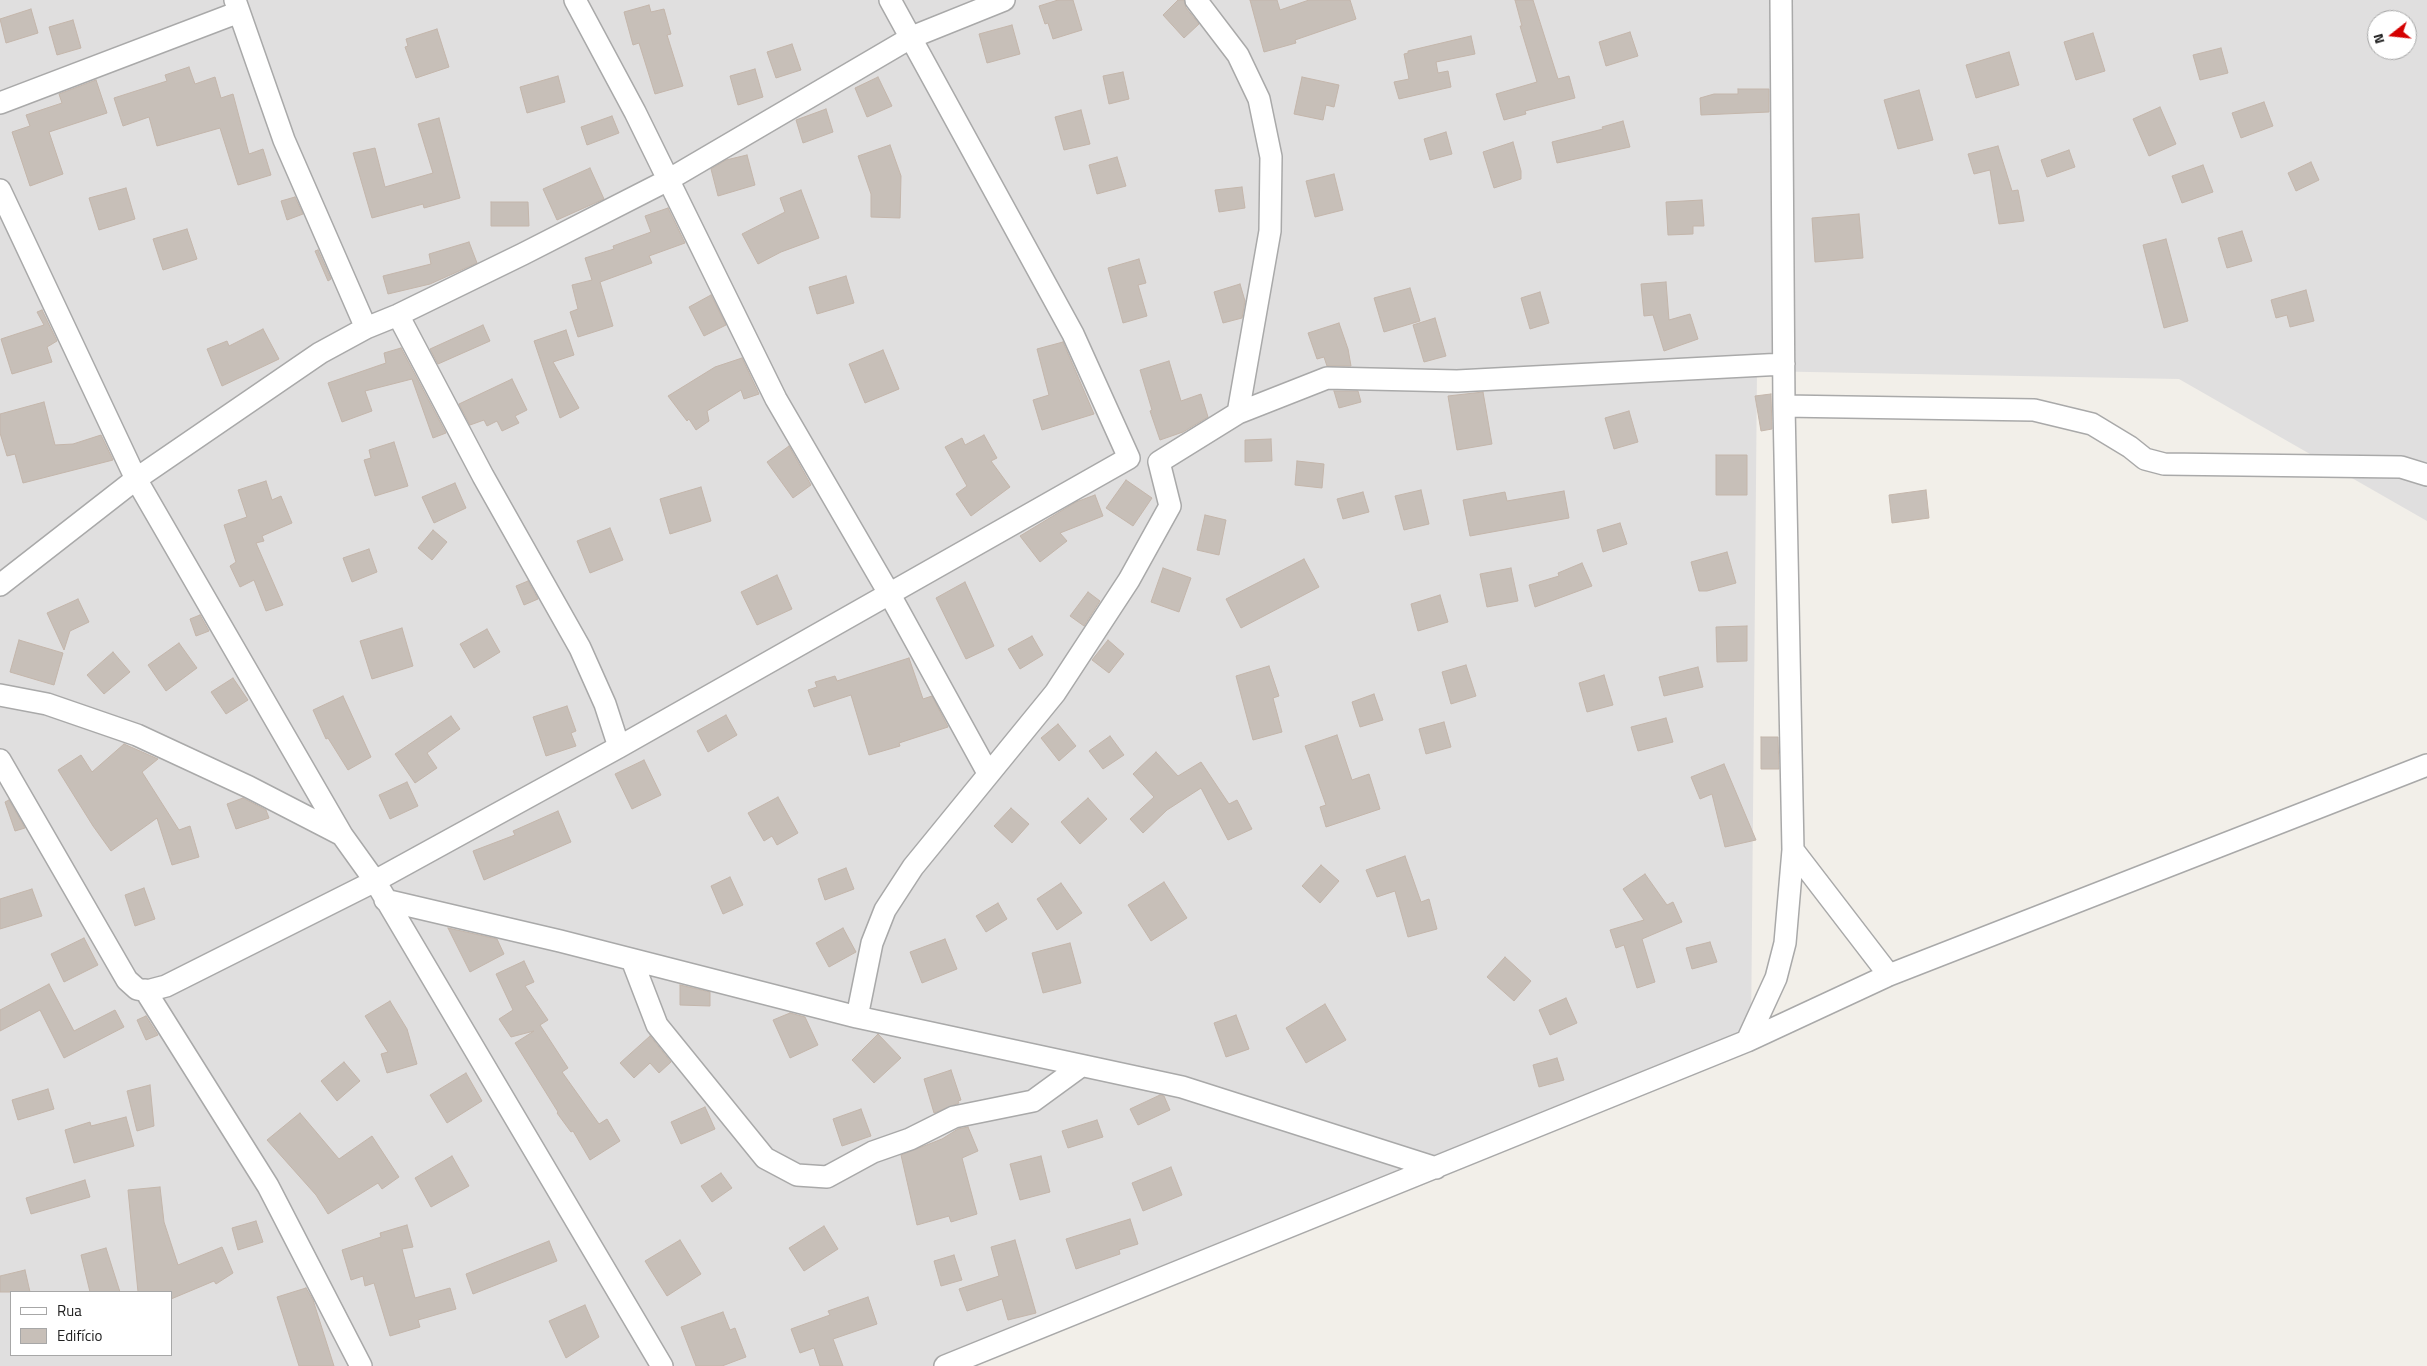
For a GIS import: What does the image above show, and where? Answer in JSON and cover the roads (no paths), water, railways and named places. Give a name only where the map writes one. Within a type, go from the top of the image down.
[{"type":"street","points":[[575,0],[668,180],[776,399],[890,595],[988,773]]},
{"type":"street","points":[[890,0],[912,37],[1073,334],[1129,458]]},
{"type":"street","points":[[0,584],[136,479],[320,353],[366,328],[398,315],[668,180],[912,37],[1004,0]]},
{"type":"street","points":[[1196,0],[1238,55],[1259,99],[1271,157],[1270,231],[1238,413]]},
{"type":"street","points":[[1747,1040],[1776,978],[1786,943],[1792,850],[1784,406],[1781,0]]},
{"type":"street","points":[[0,103],[237,6],[284,140],[366,328]]},
{"type":"street","points":[[0,190],[136,479],[342,835],[375,881],[662,1366]]},
{"type":"street","points":[[398,315],[483,476],[580,648],[604,704],[619,747]]},
{"type":"street","points":[[0,760],[119,968],[137,989],[145,990],[166,986],[375,881],[890,595],[1129,458],[1159,462],[1238,413],[1328,378],[1457,381],[1784,364]]},
{"type":"street","points":[[1784,406],[2034,410],[2092,424],[2130,447],[2145,459],[2164,464],[2401,467],[2427,475]]},
{"type":"street","points":[[857,1017],[872,943],[885,910],[913,867],[988,773],[1056,693],[1128,580],[1170,506],[1159,462]]},
{"type":"street","points":[[0,695],[47,704],[137,735],[249,787],[342,835]]},
{"type":"street","points":[[946,1366],[1747,1040],[1889,975],[2427,765]]},
{"type":"street","points":[[1792,850],[1889,975]]},
{"type":"street","points":[[385,900],[857,1017],[1182,1087],[1436,1168]]},
{"type":"street","points":[[632,960],[657,1025],[765,1158],[797,1175],[827,1177],[872,1152],[910,1139],[954,1117],[1032,1101],[1081,1066]]},
{"type":"street","points":[[145,990],[268,1186],[361,1366]]}]
